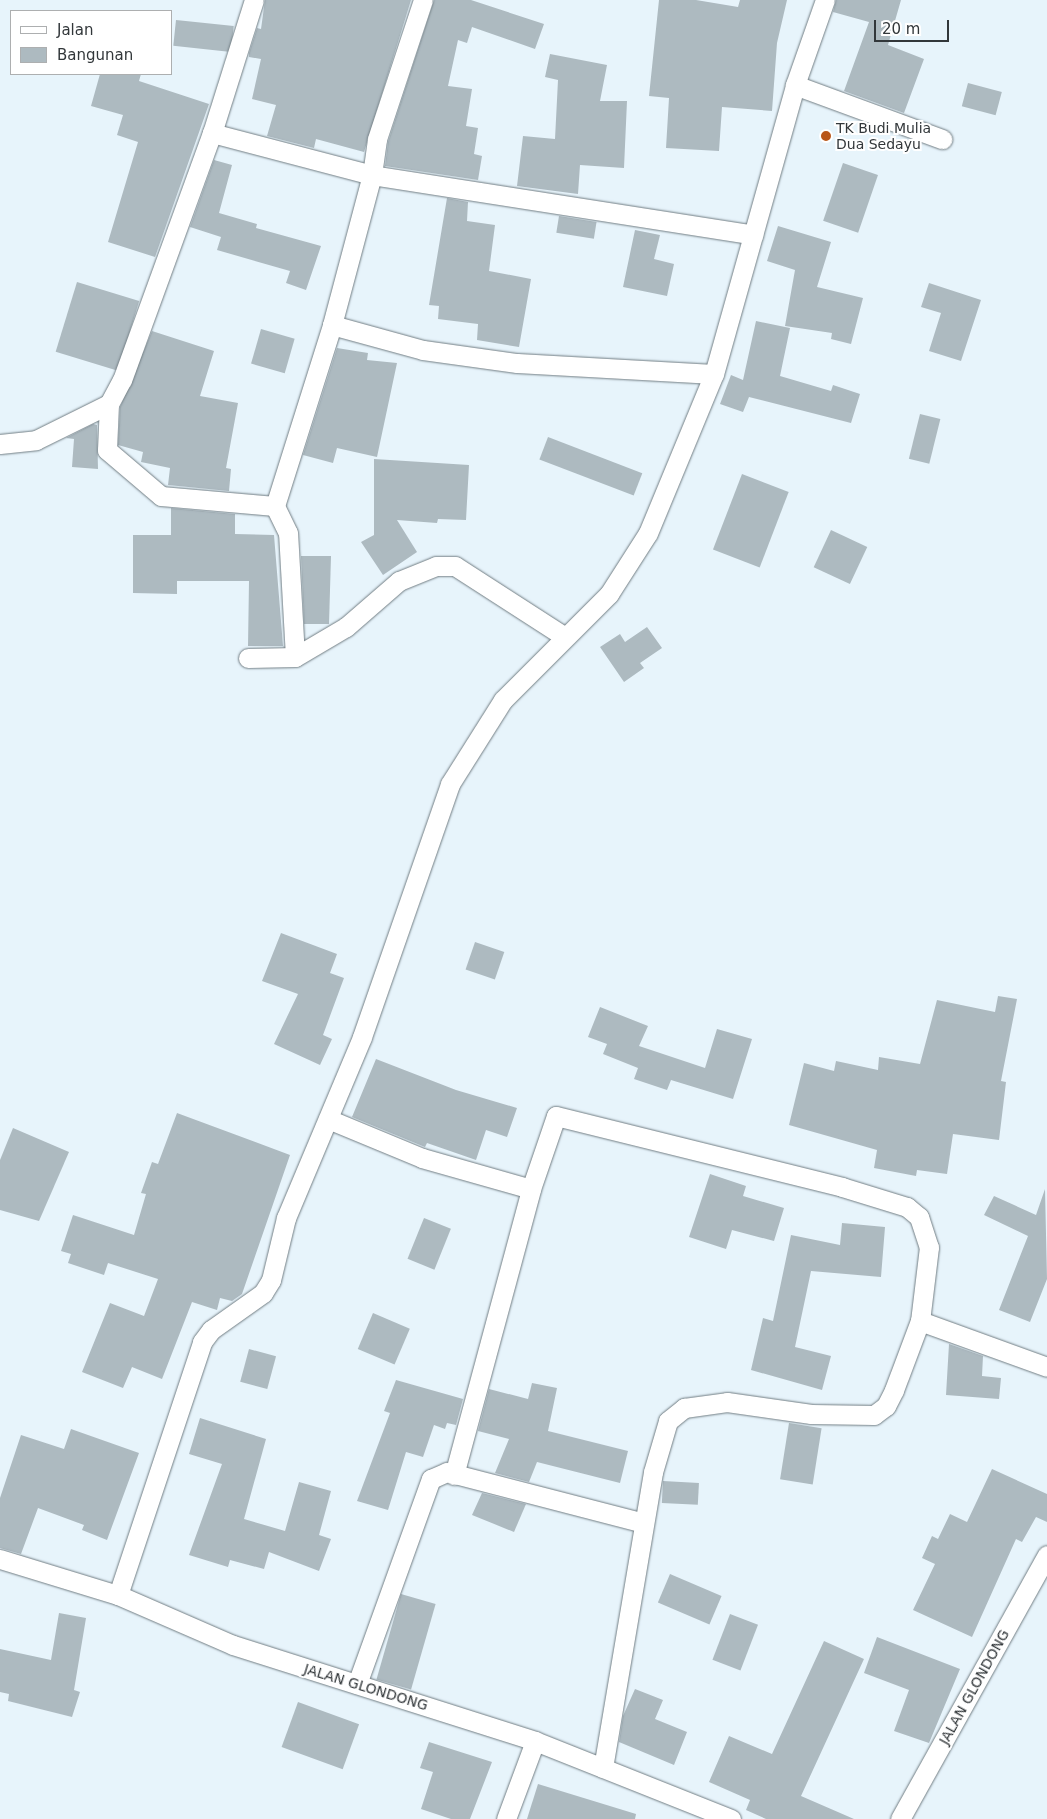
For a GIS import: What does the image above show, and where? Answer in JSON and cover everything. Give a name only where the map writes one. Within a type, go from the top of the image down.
[{"type":"street","points":[[254,0],[212,133],[122,380],[109,404],[107,450],[161,496],[275,506]]},
{"type":"street","points":[[295,657],[288,533],[275,506],[332,325],[372,175],[377,139],[423,0]]},
{"type":"street","points":[[118,1595],[202,1342],[211,1330],[263,1293],[271,1280],[286,1218],[362,1037],[450,784],[503,700],[609,594],[648,533],[714,374],[795,85],[824,0]]},
{"type":"street","points":[[795,85],[942,139]]},
{"type":"street","points":[[212,133],[372,175],[753,235]]},
{"type":"street","points":[[332,325],[423,350],[517,363],[714,374]]},
{"type":"street","points":[[0,444],[36,440],[109,404]]},
{"type":"street","points":[[248,658],[295,657],[346,627],[399,581],[436,566],[455,566],[564,637]]},
{"type":"street","points":[[454,1475],[531,1189],[556,1116],[842,1187],[907,1207],[919,1217],[929,1247],[920,1321],[886,1406],[874,1415],[811,1414],[726,1402],[684,1408],[668,1421],[660,1439],[644,1523],[602,1768]]},
{"type":"street","points":[[328,1119],[422,1158],[531,1189]]},
{"type":"street","points":[[920,1321],[1047,1367]]},
{"type":"street","points":[[357,1684],[431,1479],[447,1472],[644,1523]]},
{"type":"street","name":"JALAN GLONDONG","points":[[900,1819],[1047,1555]]},
{"type":"street","name":"JALAN GLONDONG","points":[[0,1559],[118,1595],[233,1645],[535,1741],[732,1819]]},
{"type":"street","points":[[506,1819],[535,1741]]},
{"type":"building","points":[[265,0],[411,0],[364,152],[316,139],[314,148],[267,136],[276,105],[252,99],[261,59],[249,57],[257,28],[261,29]]},
{"type":"building","points":[[434,0],[471,0],[544,24],[535,49],[472,27],[467,43],[458,40],[448,86],[472,89],[466,126],[478,128],[474,154],[482,156],[478,180],[385,166],[388,142]]},
{"type":"building","points":[[659,0],[696,0],[738,7],[740,0],[787,0],[777,43],[772,111],[722,107],[719,151],[666,148],[669,98],[649,96]]},
{"type":"building","points":[[836,0],[901,0],[888,45],[924,59],[904,113],[844,91],[869,22],[833,12]]},
{"type":"building","points":[[176,20],[234,26],[231,52],[173,46]]},
{"type":"building","points":[[550,54],[607,65],[600,101],[627,101],[624,168],[580,165],[578,194],[517,186],[523,136],[555,139],[558,80],[545,77]]},
{"type":"building","points":[[100,75],[141,75],[139,81],[209,104],[155,257],[108,242],[138,142],[117,135],[123,115],[91,106]]},
{"type":"building","points":[[968,83],[1002,92],[996,115],[962,106]]},
{"type":"building","points":[[214,160],[232,165],[219,213],[257,224],[256,228],[321,246],[306,290],[286,283],[290,271],[217,250],[221,237],[190,227]]},
{"type":"building","points":[[843,163],[878,175],[858,233],[823,221]]},
{"type":"building","points":[[447,198],[468,202],[467,221],[495,225],[489,271],[531,279],[519,347],[477,340],[478,324],[438,319],[439,306],[429,305]]},
{"type":"building","points":[[559,216],[597,222],[594,239],[556,233]]},
{"type":"building","points":[[778,226],[831,242],[817,287],[863,298],[851,344],[831,339],[832,333],[785,326],[795,270],[767,261]]},
{"type":"building","points":[[635,230],[660,235],[654,259],[674,264],[667,296],[623,287]]},
{"type":"building","points":[[77,282],[139,301],[118,371],[56,352]]},
{"type":"building","points":[[929,283],[981,300],[961,361],[929,351],[941,313],[921,307]]},
{"type":"building","points":[[756,321],[790,328],[780,376],[831,391],[833,385],[860,394],[851,423],[749,397],[743,412],[720,404],[731,375],[743,380]]},
{"type":"building","points":[[261,329],[295,339],[285,373],[251,364]]},
{"type":"building","points":[[152,331],[214,351],[200,396],[238,403],[226,468],[231,469],[229,491],[168,485],[170,468],[141,462],[143,452],[118,445],[120,407]]},
{"type":"building","points":[[337,348],[368,353],[367,360],[397,363],[377,457],[337,448],[333,463],[303,455]]},
{"type":"building","points":[[920,414],[940,419],[929,464],[909,459]]},
{"type":"building","points":[[93,424],[97,425],[98,469],[72,467],[74,439],[66,438]]},
{"type":"building","points":[[548,437],[642,473],[634,496],[539,459]]},
{"type":"building","points":[[374,459],[469,465],[466,520],[438,519],[437,523],[397,520],[417,552],[383,575],[361,542],[374,535]]},
{"type":"building","points":[[742,474],[789,492],[760,568],[713,550]]},
{"type":"building","points":[[171,508],[235,514],[235,534],[274,535],[283,646],[248,646],[249,581],[177,581],[177,594],[133,593],[133,535],[171,535]]},
{"type":"building","points":[[831,530],[867,547],[850,584],[814,567]]},
{"type":"building","points":[[301,556],[331,556],[329,624],[304,624]]},
{"type":"building","points":[[647,627],[662,648],[640,663],[644,668],[624,682],[600,647],[620,634],[625,642]]},
{"type":"building","points":[[281,933],[337,954],[330,973],[344,978],[323,1035],[332,1039],[320,1065],[274,1044],[298,994],[262,981]]},
{"type":"building","points":[[475,942],[504,952],[495,980],[466,969]]},
{"type":"building","points":[[998,996],[1017,999],[1001,1081],[1006,1082],[999,1140],[953,1134],[947,1174],[917,1170],[916,1176],[874,1168],[877,1150],[789,1125],[804,1063],[834,1071],[836,1061],[878,1070],[879,1057],[920,1064],[937,1000],[995,1012]]},
{"type":"building","points":[[600,1007],[648,1026],[639,1046],[705,1068],[717,1029],[752,1039],[733,1099],[671,1080],[667,1090],[634,1079],[638,1068],[603,1054],[607,1044],[588,1037]]},
{"type":"building","points":[[376,1059],[456,1090],[517,1108],[507,1137],[486,1130],[476,1160],[427,1143],[425,1147],[352,1117]]},
{"type":"building","points":[[177,1113],[290,1155],[242,1294],[232,1301],[220,1298],[217,1310],[192,1302],[162,1379],[132,1367],[123,1388],[82,1372],[110,1303],[144,1316],[158,1279],[108,1263],[104,1275],[68,1263],[71,1254],[61,1251],[73,1215],[134,1235],[146,1194],[141,1193],[152,1162],[158,1164]]},
{"type":"building","points":[[13,1128],[69,1152],[39,1221],[0,1210],[0,1160]]},
{"type":"building","points":[[710,1174],[746,1186],[743,1196],[784,1208],[774,1241],[732,1230],[726,1249],[689,1237]]},
{"type":"building","points":[[1045,1189],[1047,1279],[1030,1322],[999,1310],[1028,1236],[984,1215],[994,1196],[1036,1215]]},
{"type":"building","points":[[424,1218],[451,1229],[434,1270],[408,1259]]},
{"type":"building","points":[[842,1223],[885,1227],[881,1277],[811,1271],[795,1347],[831,1356],[822,1390],[751,1370],[763,1318],[773,1321],[791,1235],[840,1245]]},
{"type":"building","points":[[373,1313],[410,1329],[395,1365],[358,1349]]},
{"type":"building","points":[[949,1344],[983,1356],[982,1376],[1001,1378],[999,1399],[946,1395]]},
{"type":"building","points":[[249,1349],[276,1356],[267,1389],[240,1382]]},
{"type":"building","points":[[396,1380],[463,1399],[456,1425],[447,1423],[445,1429],[434,1425],[423,1457],[406,1452],[388,1510],[357,1501],[390,1413],[384,1411]]},
{"type":"building","points":[[532,1383],[557,1388],[548,1431],[628,1451],[620,1483],[537,1462],[529,1482],[495,1473],[509,1439],[478,1431],[489,1389],[528,1399]]},
{"type":"building","points":[[200,1418],[266,1439],[244,1519],[285,1531],[299,1482],[331,1491],[319,1535],[331,1539],[319,1571],[269,1552],[264,1569],[230,1560],[228,1567],[189,1555],[222,1464],[189,1454]]},
{"type":"building","points":[[789,1423],[822,1428],[813,1484],[780,1479]]},
{"type":"building","points":[[71,1429],[139,1453],[107,1540],[82,1530],[84,1525],[38,1508],[21,1554],[0,1548],[0,1498],[21,1435],[64,1449]]},
{"type":"building","points":[[992,1469],[1047,1494],[1047,1522],[1036,1517],[1022,1542],[1016,1539],[972,1637],[913,1610],[935,1564],[922,1558],[932,1536],[938,1539],[950,1514],[967,1522]]},
{"type":"building","points":[[663,1481],[699,1483],[698,1505],[662,1503]]},
{"type":"building","points":[[482,1493],[526,1504],[514,1532],[472,1515]]},
{"type":"building","points":[[670,1574],[722,1596],[709,1624],[658,1603]]},
{"type":"building","points":[[401,1594],[436,1604],[411,1689],[376,1680]]},
{"type":"building","points":[[59,1613],[86,1618],[74,1690],[80,1692],[72,1717],[8,1701],[9,1694],[0,1692],[0,1649],[51,1660]]},
{"type":"building","points":[[730,1614],[758,1625],[740,1670],[712,1660]]},
{"type":"building","points":[[877,1637],[960,1669],[929,1743],[894,1731],[909,1690],[864,1673]]},
{"type":"building","points":[[824,1641],[864,1659],[801,1796],[854,1819],[766,1819],[746,1810],[750,1800],[709,1782],[729,1736],[772,1754]]},
{"type":"building","points":[[635,1689],[663,1700],[655,1719],[687,1732],[674,1765],[619,1742],[623,1716]]},
{"type":"building","points":[[298,1702],[359,1724],[343,1769],[282,1747]]},
{"type":"building","points":[[429,1742],[492,1762],[470,1819],[451,1819],[421,1809],[433,1772],[420,1768]]},
{"type":"building","points":[[538,1784],[636,1814],[635,1819],[527,1819]]},
{"type":"place","name":"TK Budi Mulia Dua Sedayu","points":[[826,136]]}]
